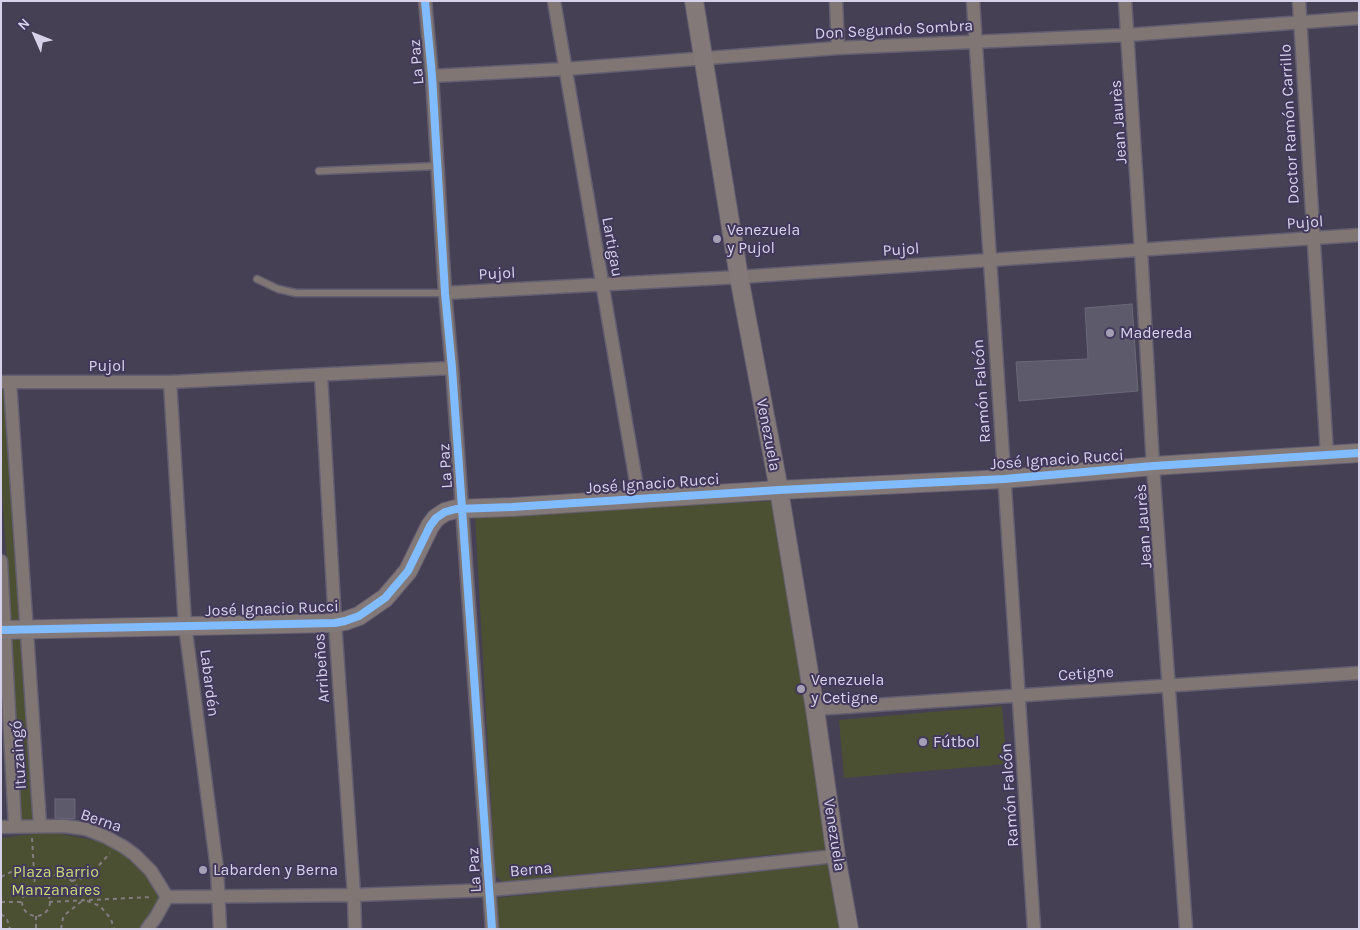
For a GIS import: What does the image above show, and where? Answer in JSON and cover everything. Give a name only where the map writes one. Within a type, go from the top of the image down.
[{"type":"street","name":"La Paz","points":[[425,1],[432,76],[445,293],[492,929]]},
{"type":"street","name":"Lartigau","points":[[554,1],[639,499]]},
{"type":"street","name":"Venezuela","points":[[694,1],[739,277],[779,490],[815,709],[836,856],[850,929]]},
{"type":"street","points":[[836,1],[838,48]]},
{"type":"street","name":"Ramón Falcón","points":[[973,1],[1034,929]]},
{"type":"street","name":"Jean Jaurès","points":[[1125,1],[1142,250],[1153,466],[1186,929]]},
{"type":"street","name":"Doctor Ramón Carrillo","points":[[1299,1],[1327,455]]},
{"type":"street","name":"Don Segundo Sombra","points":[[432,76],[565,69],[838,48],[1127,36],[1359,18]]},
{"type":"street","name":"Pujol","points":[[445,293],[739,277],[1359,235]]},
{"type":"street","name":"Pujol","points":[[6,382],[170,382],[452,368]]},
{"type":"street","name":"Arribeños","points":[[322,375],[335,623],[354,895],[354,929]]},
{"type":"street","name":"Ituzaingó","points":[[6,382],[26,629],[35,826]]},
{"type":"street","name":"Labardén","points":[[170,382],[185,625],[220,895],[220,929]]},
{"type":"street","name":"José Ignacio Rucci","points":[[3,630],[335,623],[359,616],[385,598],[408,571],[430,526],[436,518],[445,512],[462,508],[512,507],[779,490],[1004,479],[1153,466],[1359,453]]},
{"type":"street","name":"Ituzaingó","points":[[1,561],[3,630],[16,826]]},
{"type":"street","name":"Cetigne","points":[[815,709],[1169,684],[1359,673]]},
{"type":"street","name":"Berna","points":[[1,827],[64,826],[86,830],[116,842],[124,846],[151,871],[167,897],[354,895],[490,890],[836,856]]},
{"type":"street","points":[[147,929],[167,897]]},
{"type":"lane","points":[[319,172],[437,166]]},
{"type":"lane","points":[[257,279],[278,289],[296,293],[445,293]]},
{"type":"path","points":[[35,826],[35,888]]},
{"type":"path","points":[[72,881],[93,872],[108,856],[116,842]]},
{"type":"path","points":[[1,877],[13,871],[27,877],[54,875],[72,881],[83,900],[100,906],[111,920],[114,929]]},
{"type":"path","points":[[35,888],[46,893],[50,902],[47,910],[36,916],[27,914],[22,902],[25,893],[35,888]]},
{"type":"path","points":[[50,902],[167,897]]},
{"type":"path","points":[[61,929],[62,918],[83,900]]},
{"type":"path","points":[[1,902],[22,902]]},
{"type":"path","points":[[1,914],[7,919],[10,929]]},
{"type":"path","points":[[36,916],[36,929]]},
{"type":"green space","points":[[1,388],[6,388],[21,623],[11,624],[1,478]]},
{"type":"green space","points":[[774,501],[829,849],[503,882],[495,875],[475,515]]},
{"type":"green space","points":[[23,639],[33,821],[19,822],[9,640]]},
{"type":"green space","name":"Fútbol","points":[[1002,706],[1007,764],[844,778],[839,720]]},
{"type":"green space","name":"Plaza Barrio Manzanares","points":[[41,833],[61,834],[103,842],[123,853],[151,880],[158,892],[158,903],[151,917],[141,929],[1,929],[1,838]]},
{"type":"green space","points":[[832,864],[842,929],[497,929],[495,898]]},
{"type":"building","name":"Madereda","points":[[1132,304],[1138,391],[1019,401],[1016,362],[1088,359],[1085,308]]},
{"type":"building","points":[[55,799],[75,799],[75,819],[55,818]]},
{"type":"cycle path","points":[[425,1],[432,76],[445,293],[492,929]]},
{"type":"cycle path","points":[[1,630],[335,623],[345,621],[359,616],[385,598],[408,571],[430,526],[436,518],[445,512],[456,509],[1004,479],[1153,466],[1359,453]]},
{"type":"place","name":"Venezuela y Pujol","points":[[717,239]]},
{"type":"place","name":"Madereda","points":[[1110,333]]},
{"type":"place","name":"Venezuela y Cetigne","points":[[801,689]]},
{"type":"place","name":"Fútbol","points":[[923,742]]},
{"type":"place","name":"Labarden y Berna","points":[[203,870]]}]
